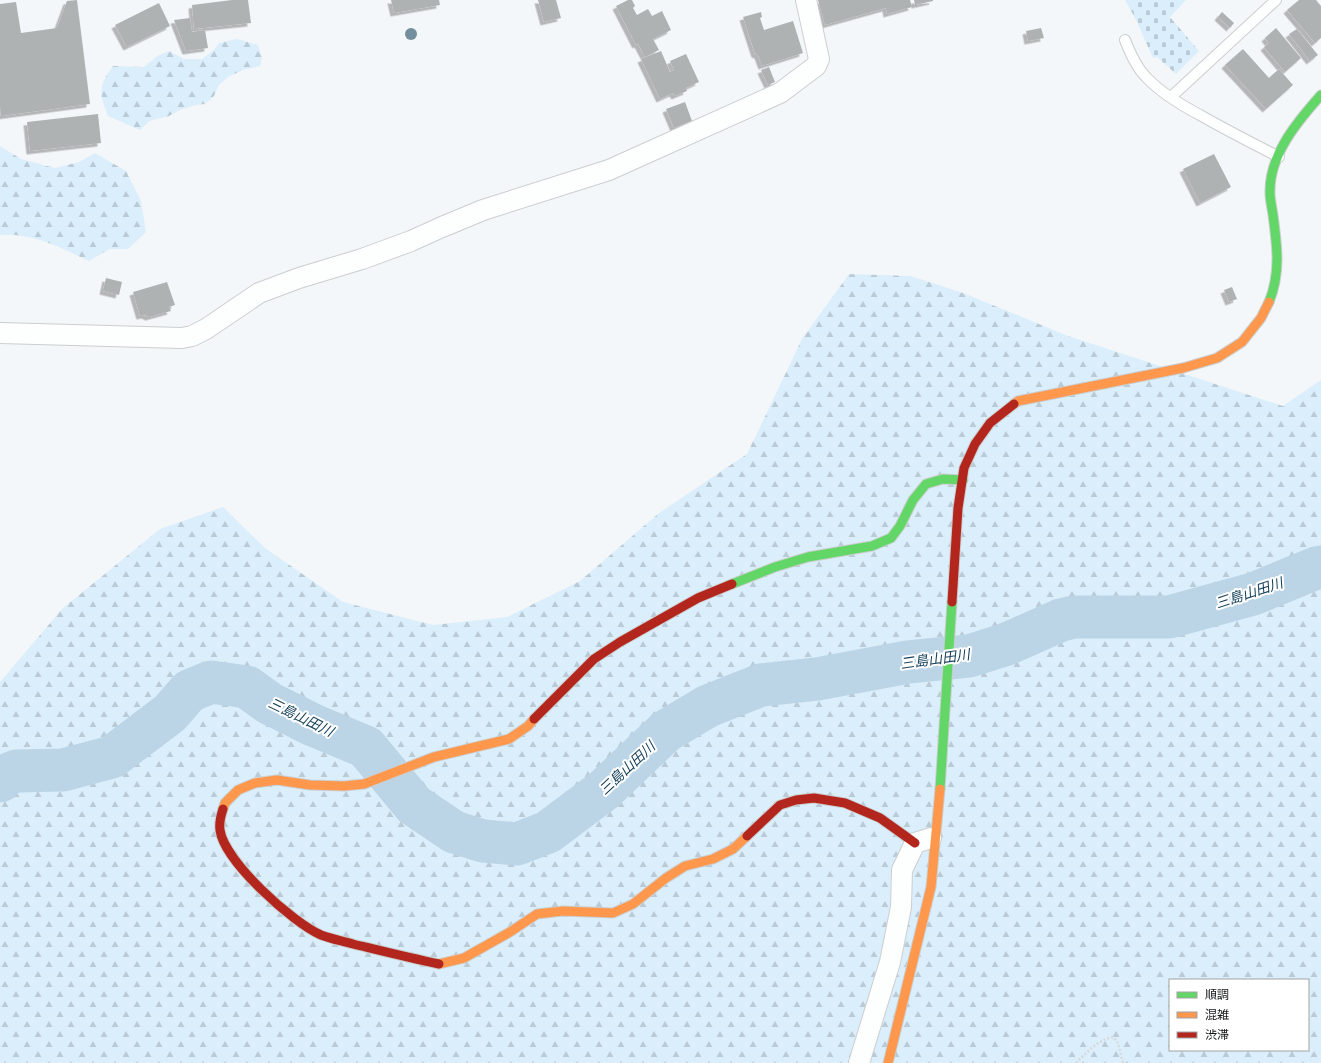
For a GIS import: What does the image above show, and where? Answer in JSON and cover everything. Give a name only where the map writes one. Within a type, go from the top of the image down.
[{"type":"street","points":[[0,332],[106,337],[187,337],[206,329],[259,293],[404,244],[483,210],[609,170],[780,93],[816,66],[819,59],[806,0]]},
{"type":"street","points":[[888,1063],[930,887],[936,837],[947,690],[958,508],[964,468],[975,444],[990,422],[1018,401],[1183,368],[1217,358],[1242,342],[1261,318],[1270,301],[1277,278],[1278,251],[1270,194],[1273,168],[1285,142],[1299,119],[1321,95]]},
{"type":"street","points":[[914,843],[880,818],[845,803],[814,798],[796,800],[780,805],[732,850],[713,859],[685,866],[666,878],[633,904],[613,913],[563,911],[537,914],[510,932],[464,958],[440,964],[395,955],[321,935],[290,915],[252,880],[226,847],[220,830],[221,815],[225,803],[238,790],[255,783],[277,780],[310,785],[344,786],[364,784],[434,756],[470,750],[509,739],[528,726],[594,659],[620,642],[698,598],[775,567],[808,557],[872,546],[891,538],[900,526],[913,500],[926,484],[943,479],[963,480]]},
{"type":"street","points":[[914,843],[936,837]]},
{"type":"street","points":[[859,1063],[890,962],[901,907],[902,870],[914,843]]},
{"type":"lane","points":[[1171,97],[1276,0]]},
{"type":"lane","points":[[1125,40],[1137,66],[1145,77],[1171,97],[1229,132],[1279,156]]},
{"type":"path","points":[[1077,1062],[1088,1051],[1105,1039],[1113,1037],[1118,1043],[1123,1063]]},
{"type":"green space","points":[[1125,0],[1186,0],[1170,17],[1199,51],[1176,74],[1157,57],[1153,58]]},
{"type":"green space","points":[[237,39],[258,45],[262,57],[260,66],[243,70],[228,77],[219,85],[214,96],[205,104],[196,105],[180,110],[169,116],[149,121],[140,130],[108,116],[103,102],[102,85],[113,66],[144,67],[157,56],[169,51],[184,59],[202,59],[213,51],[219,43]]},
{"type":"green space","points":[[0,146],[21,159],[55,168],[79,162],[95,153],[126,171],[141,201],[146,232],[128,249],[110,249],[89,261],[46,242],[24,236],[0,235]]},
{"type":"green space","points":[[849,274],[911,276],[966,294],[1068,336],[1283,406],[1321,380],[1321,1063],[0,1063],[0,682],[63,608],[160,529],[223,507],[265,548],[343,602],[433,625],[507,617],[580,581],[659,513],[747,454],[802,339]]},
{"type":"building","points":[[77,0],[90,104],[1,116],[0,4],[16,2],[21,33],[57,28],[67,1]]},
{"type":"building","points":[[232,0],[248,0],[251,23],[194,29],[192,5]]},
{"type":"building","points":[[391,0],[439,0],[440,5],[394,13]]},
{"type":"building","points":[[538,0],[556,0],[561,18],[544,22]]},
{"type":"building","points":[[628,0],[632,0],[635,6],[633,8],[637,15],[648,9],[652,16],[662,11],[671,30],[653,39],[659,50],[645,57],[638,44],[636,45],[616,6]]},
{"type":"building","points":[[818,0],[910,0],[912,7],[887,14],[886,8],[825,25]]},
{"type":"building","points":[[914,0],[933,0],[933,1],[915,5]]},
{"type":"building","points":[[1299,0],[1316,0],[1321,6],[1321,38],[1315,43],[1287,10]]},
{"type":"building","points":[[159,3],[170,26],[127,47],[115,25]]},
{"type":"building","points":[[761,12],[762,17],[760,18],[764,30],[793,21],[803,53],[762,66],[758,55],[755,54],[743,17]]},
{"type":"building","points":[[1222,12],[1234,23],[1230,28],[1218,17]]},
{"type":"building","points":[[190,18],[192,32],[205,30],[208,48],[186,51],[174,20]]},
{"type":"building","points":[[1041,28],[1044,38],[1028,41],[1026,31]]},
{"type":"building","points":[[1276,28],[1301,58],[1285,72],[1264,47],[1269,43],[1265,38]]},
{"type":"building","points":[[1297,29],[1318,55],[1310,61],[1289,34]]},
{"type":"building","points":[[1243,49],[1269,78],[1279,69],[1293,85],[1266,109],[1225,65]]},
{"type":"building","points":[[661,51],[670,72],[674,70],[670,61],[686,54],[699,82],[686,88],[687,91],[675,96],[673,93],[660,99],[641,59]]},
{"type":"building","points":[[769,67],[775,82],[768,85],[761,70]]},
{"type":"building","points":[[685,102],[692,121],[674,128],[666,109]]},
{"type":"building","points":[[98,114],[101,143],[30,151],[27,122]]},
{"type":"building","points":[[1214,154],[1231,187],[1200,203],[1183,169]]},
{"type":"building","points":[[106,278],[122,282],[119,295],[103,291]]},
{"type":"building","points":[[167,282],[175,305],[169,307],[171,311],[149,317],[145,315],[140,316],[133,292]]},
{"type":"building","points":[[1232,287],[1237,299],[1229,302],[1224,290]]},
{"type":"waterway","name":"三島山田川","points":[[0,781],[4,776],[16,771],[63,770],[112,757],[170,713],[189,691],[211,682],[247,687],[269,703],[313,725],[366,747],[414,805],[454,832],[483,841],[517,844],[548,832],[604,790],[666,731],[708,706],[761,685],[817,679],[908,662],[969,656],[1007,644],[1061,620],[1074,617],[1169,617],[1253,594],[1321,567]]},
{"type":"traffic: fast","points":[[1269,302],[1273,291],[1277,270],[1276,237],[1270,193],[1274,165],[1279,152],[1294,128],[1321,95]]},
{"type":"traffic: fast","points":[[732,584],[775,567],[808,557],[872,546],[891,538],[900,526],[913,500],[926,484],[943,479],[963,480]]},
{"type":"traffic: fast","points":[[940,789],[952,602]]},
{"type":"traffic: slow","points":[[1014,404],[1018,401],[1183,368],[1217,358],[1242,342],[1261,318],[1269,302]]},
{"type":"traffic: slow","points":[[223,809],[225,803],[238,790],[255,783],[277,780],[310,785],[344,786],[364,784],[434,757],[509,739],[528,726],[534,719]]},
{"type":"traffic: slow","points":[[888,1063],[931,887],[940,789]]},
{"type":"traffic: slow","points":[[439,964],[464,958],[510,932],[537,914],[563,911],[613,913],[633,904],[666,878],[685,866],[713,859],[733,849],[747,836]]},
{"type":"traffic: jam","points":[[952,602],[958,508],[964,468],[975,444],[990,423],[1014,404]]},
{"type":"traffic: jam","points":[[534,719],[594,659],[620,642],[698,598],[732,584]]},
{"type":"traffic: jam","points":[[747,836],[780,805],[796,800],[814,798],[845,803],[880,818],[915,843]]},
{"type":"traffic: jam","points":[[223,809],[220,830],[224,843],[246,874],[278,905],[294,918],[321,935],[439,964]]}]
